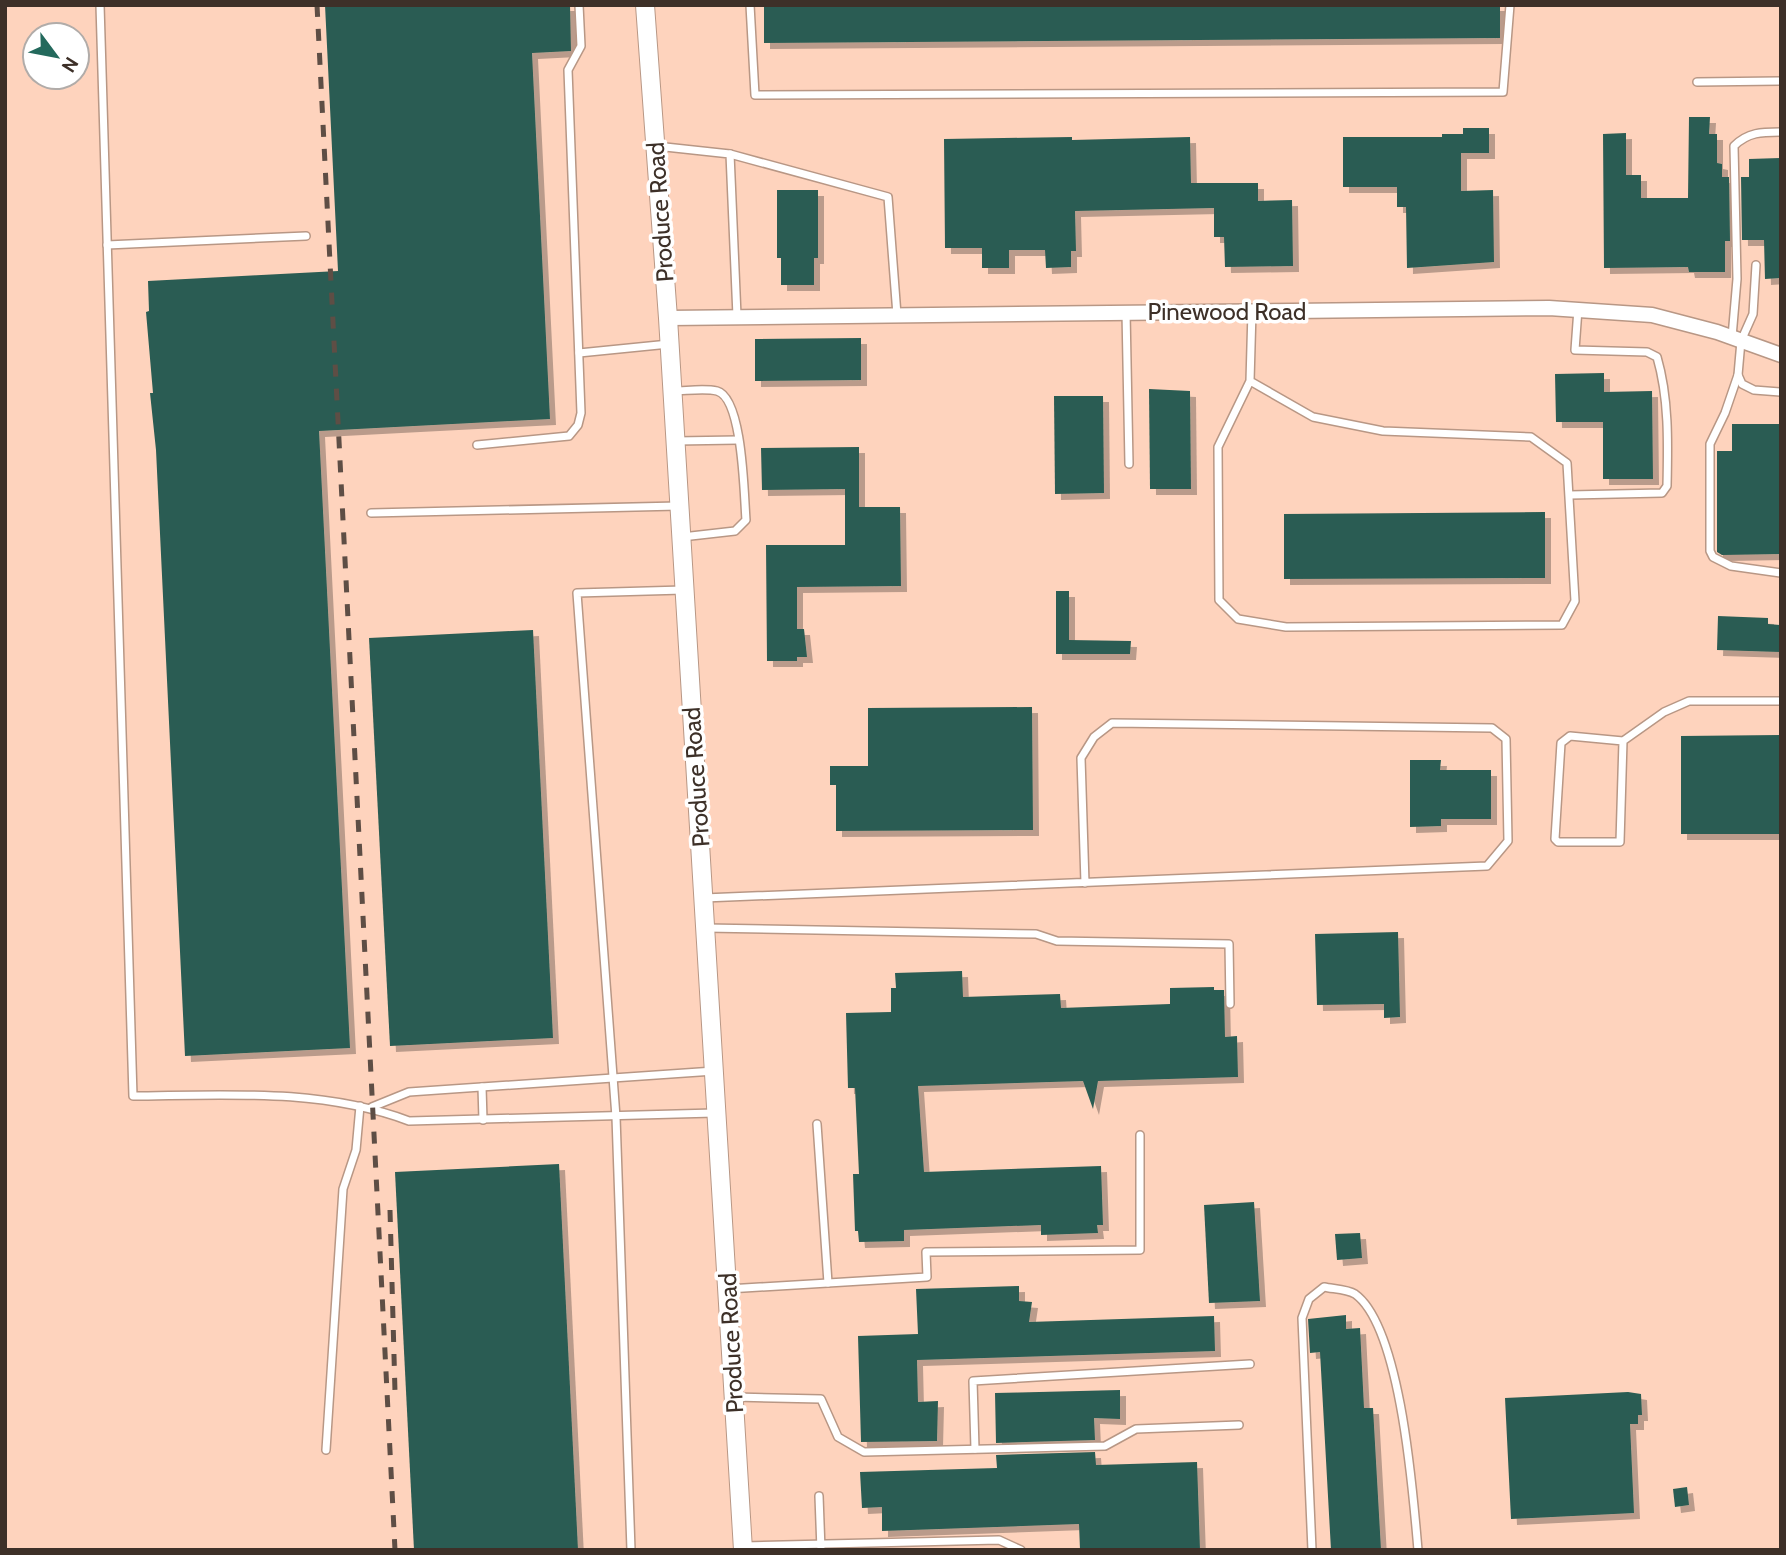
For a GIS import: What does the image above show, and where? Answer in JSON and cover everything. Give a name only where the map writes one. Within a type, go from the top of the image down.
[{"type":"street","name":"Produce Road","points":[[645,5],[668,318],[743,1548]]},
{"type":"street","name":"Pinewood Road","points":[[668,318],[1578,309],[1652,315],[1781,355]]},
{"type":"lane","points":[[100,5],[133,1096],[264,1094],[372,1107],[409,1121],[718,1113]]},
{"type":"lane","points":[[477,445],[569,436],[578,425],[581,413],[568,70],[581,46],[579,5]]},
{"type":"lane","points":[[750,5],[755,95],[1503,92],[1510,5]]},
{"type":"lane","points":[[1697,82],[1781,82]]},
{"type":"lane","points":[[1781,132],[1761,132],[1743,137],[1734,146],[1738,375],[1742,384],[1754,390],[1781,392]]},
{"type":"lane","points":[[655,145],[730,154],[888,197],[897,315]]},
{"type":"lane","points":[[730,154],[737,316]]},
{"type":"lane","points":[[107,244],[306,236]]},
{"type":"lane","points":[[1736,339],[1753,314],[1756,265]]},
{"type":"lane","points":[[1570,495],[1662,493],[1667,486],[1668,433],[1662,374],[1657,357],[1647,352],[1575,350],[1578,309]]},
{"type":"lane","points":[[1250,381],[1313,417],[1383,431],[1531,437],[1567,463],[1575,601],[1562,625],[1286,627],[1238,619],[1219,600],[1218,447],[1250,381],[1252,311]]},
{"type":"lane","points":[[1126,312],[1129,464]]},
{"type":"lane","points":[[579,353],[669,344]]},
{"type":"lane","points":[[1738,375],[1725,413],[1710,443],[1710,551],[1713,557],[1731,566],[1781,573]]},
{"type":"lane","points":[[672,391],[717,391],[726,396],[736,416],[746,520],[735,531],[681,537]]},
{"type":"lane","points":[[675,441],[738,440]]},
{"type":"lane","points":[[371,513],[679,506]]},
{"type":"lane","points":[[631,1550],[617,1117],[577,593],[684,590]]},
{"type":"lane","points":[[1623,741],[1620,842],[1559,842],[1555,839],[1561,743],[1570,736],[1623,741],[1664,712],[1689,701],[1781,702]]},
{"type":"lane","points":[[703,898],[1085,883],[1487,866],[1508,841],[1506,739],[1492,728],[1112,723],[1094,737],[1081,758],[1085,883]]},
{"type":"lane","points":[[705,928],[1036,934],[1057,941],[1228,944],[1230,1004]]},
{"type":"lane","points":[[372,1107],[409,1092],[715,1071]]},
{"type":"lane","points":[[482,1087],[483,1120]]},
{"type":"lane","points":[[326,1450],[343,1189],[356,1150],[360,1106]]},
{"type":"lane","points":[[817,1124],[828,1283]]},
{"type":"lane","points":[[727,1289],[927,1277],[926,1252],[1140,1250],[1140,1135]]},
{"type":"lane","points":[[1312,1550],[1301,1318],[1309,1299],[1324,1287],[1353,1293],[1370,1310],[1384,1341],[1399,1411],[1408,1433],[1418,1550]]},
{"type":"lane","points":[[975,1449],[973,1381],[1250,1364]]},
{"type":"lane","points":[[734,1397],[821,1399],[838,1437],[864,1452],[1105,1446],[1136,1429],[1239,1425]]},
{"type":"lane","points":[[819,1496],[821,1547]]},
{"type":"lane","points":[[743,1548],[999,1540],[1021,1550]]},
{"type":"lane","points":[[971,1541],[971,1550]]},
{"type":"shaded area","points":[[5,5],[1781,5],[1781,1550],[5,1550]]},
{"type":"building","points":[[325,5],[570,5],[571,51],[532,53],[550,419],[319,431],[350,1048],[185,1056],[156,450],[146,312],[149,311],[148,281],[338,271]]},
{"type":"building","points":[[764,5],[1500,5],[1500,38],[764,43]]},
{"type":"building","points":[[1689,117],[1710,117],[1709,134],[1717,134],[1717,163],[1722,164],[1722,177],[1729,177],[1730,241],[1725,241],[1725,272],[1689,272],[1688,267],[1604,268],[1603,134],[1626,133],[1626,175],[1641,175],[1641,198],[1688,198]]},
{"type":"building","points":[[1463,128],[1489,128],[1489,153],[1461,153],[1461,191],[1493,190],[1494,262],[1407,268],[1406,207],[1397,207],[1397,187],[1343,187],[1343,137],[1442,137],[1442,134],[1463,134]]},
{"type":"building","points":[[1072,137],[1072,140],[1190,137],[1191,183],[1258,183],[1258,201],[1292,200],[1293,266],[1225,267],[1224,237],[1214,237],[1214,208],[1075,211],[1076,251],[1071,251],[1071,267],[1046,268],[1045,250],[1009,250],[1009,268],[982,268],[982,248],[945,248],[944,139]]},
{"type":"building","points":[[1781,158],[1781,278],[1765,279],[1764,240],[1742,240],[1741,177],[1749,177],[1749,159]]},
{"type":"building","points":[[777,190],[818,190],[818,258],[814,258],[814,285],[781,285],[781,258],[777,258]]},
{"type":"building","points":[[861,338],[861,380],[755,381],[755,339]]},
{"type":"building","points":[[1604,373],[1604,392],[1652,391],[1653,479],[1603,479],[1603,422],[1556,422],[1555,374]]},
{"type":"building","points":[[1149,389],[1190,391],[1191,489],[1150,489]]},
{"type":"building","points":[[1054,396],[1103,396],[1104,493],[1055,494]]},
{"type":"building","points":[[1732,424],[1781,424],[1781,554],[1722,555],[1717,552],[1717,451],[1732,451]]},
{"type":"building","points":[[859,447],[859,507],[900,507],[901,586],[797,587],[797,629],[804,629],[807,657],[797,657],[797,661],[767,661],[766,545],[845,545],[845,489],[762,490],[761,448]]},
{"type":"building","points":[[1545,512],[1545,578],[1284,579],[1284,514]]},
{"type":"building","points":[[1056,591],[1069,591],[1069,640],[1131,641],[1130,654],[1056,654]]},
{"type":"building","points":[[1718,616],[1768,618],[1768,624],[1781,625],[1781,652],[1717,650]]},
{"type":"building","points":[[533,630],[553,1038],[390,1046],[369,638]]},
{"type":"building","points":[[1032,707],[1033,830],[836,831],[836,785],[830,785],[830,766],[868,766],[868,708]]},
{"type":"building","points":[[1781,735],[1781,834],[1681,834],[1681,736]]},
{"type":"building","points":[[1410,760],[1441,760],[1440,770],[1491,770],[1491,819],[1441,819],[1441,826],[1410,827]]},
{"type":"building","points":[[1398,932],[1400,1017],[1384,1018],[1384,1004],[1317,1005],[1315,934]]},
{"type":"building","points":[[962,971],[963,997],[1060,994],[1061,1008],[1170,1004],[1170,988],[1214,987],[1214,990],[1224,990],[1225,1037],[1237,1036],[1238,1077],[1098,1081],[1093,1109],[1083,1081],[918,1086],[924,1172],[1101,1166],[1103,1225],[1097,1225],[1098,1233],[1041,1235],[1041,1225],[904,1230],[904,1241],[859,1242],[858,1231],[855,1231],[853,1174],[859,1174],[855,1088],[848,1088],[846,1013],[891,1012],[891,988],[896,988],[895,973]]},
{"type":"building","points":[[559,1164],[578,1550],[414,1550],[395,1172]]},
{"type":"building","points":[[1254,1202],[1260,1301],[1209,1303],[1204,1205]]},
{"type":"building","points":[[1360,1233],[1362,1258],[1337,1260],[1335,1234]]},
{"type":"building","points":[[1019,1286],[1019,1301],[1032,1302],[1029,1322],[1214,1316],[1215,1351],[917,1360],[918,1402],[938,1401],[937,1441],[861,1442],[858,1336],[918,1334],[916,1289]]},
{"type":"building","points":[[1346,1315],[1346,1329],[1360,1328],[1364,1408],[1373,1408],[1381,1550],[1331,1550],[1320,1352],[1310,1353],[1308,1319]]},
{"type":"building","points":[[1120,1390],[1120,1419],[1094,1418],[1095,1440],[996,1443],[995,1393]]},
{"type":"building","points":[[1628,1392],[1641,1394],[1642,1415],[1638,1415],[1638,1424],[1630,1424],[1634,1513],[1511,1519],[1505,1398]]},
{"type":"building","points":[[1095,1452],[1096,1465],[1197,1462],[1200,1550],[1080,1550],[1079,1524],[882,1531],[882,1507],[862,1508],[860,1472],[997,1468],[996,1455]]},
{"type":"building","points":[[1687,1487],[1689,1505],[1675,1507],[1673,1489]]},
{"type":"railway","points":[[317,5],[395,1550]]},
{"type":"railway","points":[[390,1210],[395,1392]]}]
